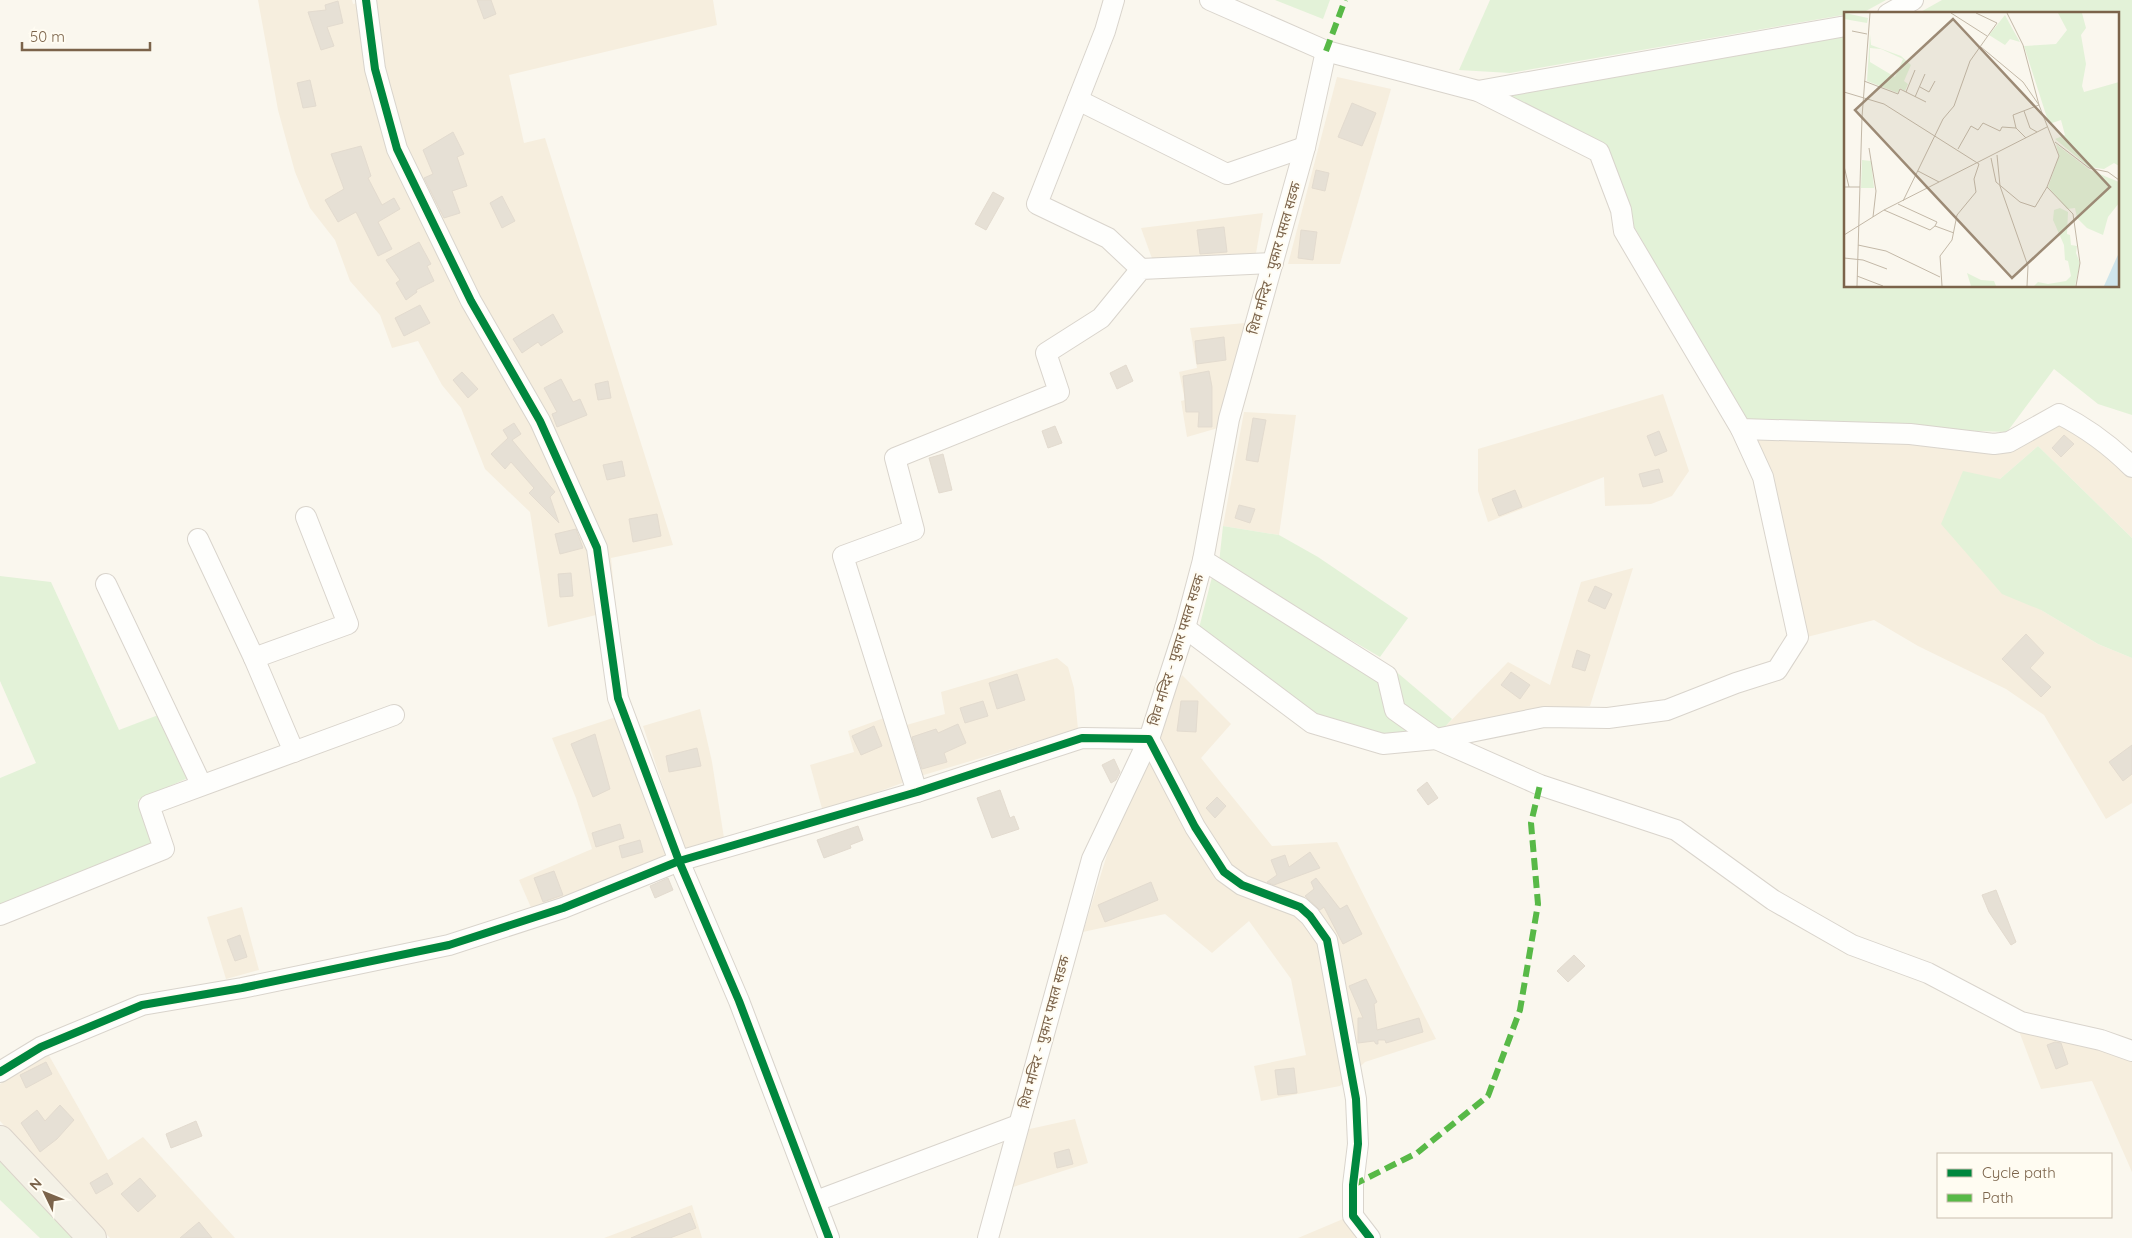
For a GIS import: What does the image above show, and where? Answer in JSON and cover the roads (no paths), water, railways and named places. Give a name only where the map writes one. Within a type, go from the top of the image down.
[{"type":"main road","points":[[0,1140],[92,1238]]},
{"type":"street","points":[[366,0],[375,69],[396,149],[471,301],[540,421],[597,548],[618,698],[679,861],[739,1001],[829,1238]]},
{"type":"street","points":[[1114,0],[1105,30],[1037,204],[1108,238],[1141,268],[1273,263]]},
{"type":"street","points":[[1185,628],[1312,722],[1383,744],[1436,739],[1544,717],[1608,718],[1667,710],[1736,683],[1777,670],[1798,636],[1763,477],[1741,429],[1624,231],[1621,210],[1599,152],[1478,91],[1326,51],[1210,0]]},
{"type":"street","points":[[1892,12],[1913,0]]},
{"type":"street","points":[[1478,91],[1844,26]]},
{"type":"street","name":"शिव मन्दिर - पुकार पसल सडक","points":[[988,1238],[1092,859],[1149,739],[1185,628],[1203,560],[1229,419],[1305,147],[1326,51]]},
{"type":"street","points":[[1078,100],[1227,174],[1305,147]]},
{"type":"street","points":[[917,792],[843,556],[914,530],[895,458],[1059,392],[1046,353],[1100,318],[1141,268]]},
{"type":"street","points":[[1741,429],[1910,434],[1994,444],[2009,442],[2059,414],[2085,427],[2112,447],[2132,467]]},
{"type":"street","points":[[254,658],[348,624],[306,517]]},
{"type":"street","points":[[198,539],[254,658],[294,752]]},
{"type":"street","points":[[1203,560],[1387,676],[1395,710],[1436,739],[1540,785],[1676,830],[1773,900],[1844,940],[1928,973],[2021,1022],[2101,1040],[2132,1051]]},
{"type":"street","points":[[106,584],[201,784]]},
{"type":"street","points":[[0,915],[164,849],[149,805],[201,784],[394,715]]},
{"type":"street","points":[[0,1072],[41,1048],[142,1005],[251,986],[449,945],[562,908],[679,861],[917,792],[1082,738],[1149,739],[1195,827],[1224,872],[1242,885],[1300,907],[1310,916],[1328,940],[1356,1099],[1358,1144],[1353,1185],[1353,1216],[1370,1238]]},
{"type":"street","points":[[816,1201],[1018,1125]]}]
